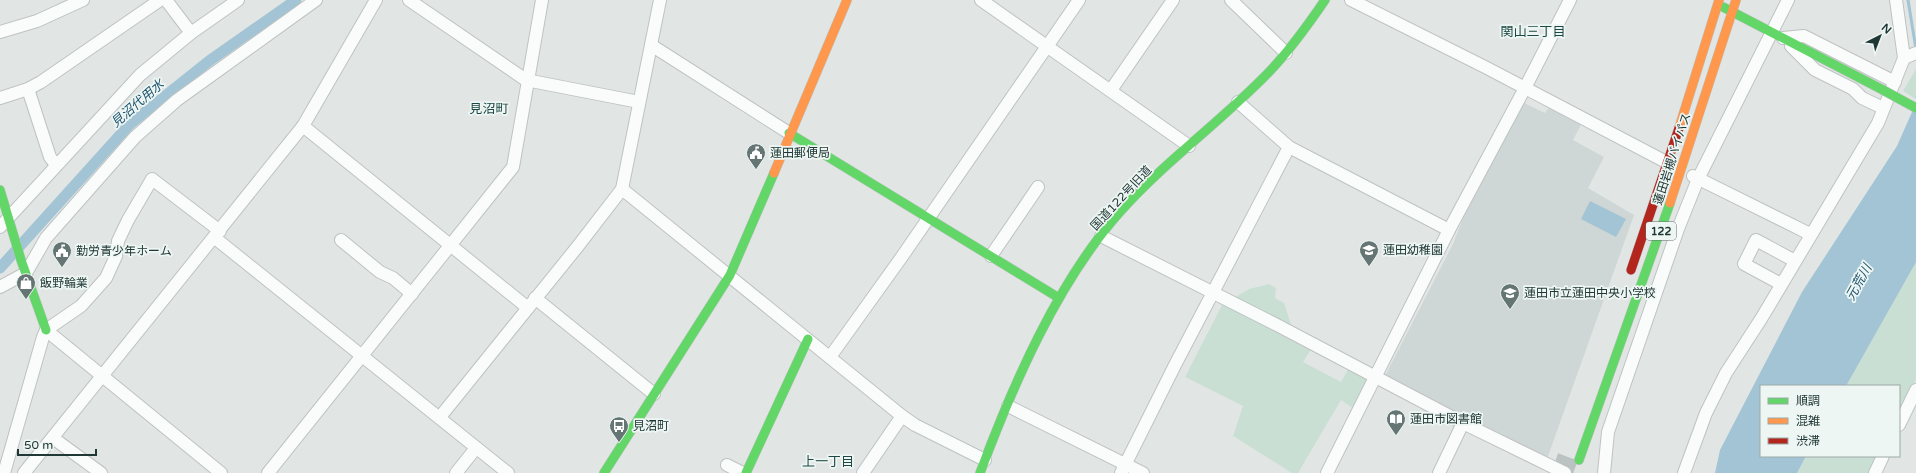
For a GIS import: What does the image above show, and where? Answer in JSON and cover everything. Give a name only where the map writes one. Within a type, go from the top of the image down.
[{"type":"main road","points":[[604,473],[730,275],[789,133],[847,0]]},
{"type":"main road","name":"国道122号旧道","points":[[980,473],[1037,338],[1059,298],[1101,236],[1132,199],[1238,102],[1286,53],[1325,0]]},
{"type":"main road","points":[[1709,0],[1718,2],[1733,12],[1916,108]]},
{"type":"main road","name":"蓮田岩槻バイパス","points":[[1579,460],[1682,170],[1736,0]]},
{"type":"main road","name":"蓮田岩槻バイパス","points":[[1630,276],[1668,163],[1718,2]]},
{"type":"main road","points":[[789,133],[1059,298]]},
{"type":"main road","points":[[0,190],[21,260],[46,330]]},
{"type":"main road","points":[[746,473],[808,339]]},
{"type":"street","points":[[0,32],[38,21],[83,0]]},
{"type":"street","points":[[0,98],[28,89],[41,82],[160,0]]},
{"type":"street","points":[[166,0],[191,33]]},
{"type":"street","points":[[0,227],[140,75],[191,33],[238,0]]},
{"type":"street","points":[[0,288],[26,273],[46,238],[135,137],[177,100],[316,0]]},
{"type":"street","points":[[24,473],[217,235],[303,126],[376,0]]},
{"type":"street","points":[[409,0],[526,80],[639,102]]},
{"type":"street","points":[[268,473],[513,167],[526,80],[542,0]]},
{"type":"street","points":[[440,417],[622,189],[660,0]]},
{"type":"street","points":[[981,0],[1048,45],[1190,146]]},
{"type":"street","points":[[830,357],[1079,0]]},
{"type":"street","points":[[1111,90],[1173,0]]},
{"type":"street","points":[[1232,0],[1286,53]]},
{"type":"street","points":[[1351,0],[1525,88],[1668,163]]},
{"type":"street","points":[[1327,473],[1450,230],[1570,0]]},
{"type":"street","points":[[1604,473],[1608,432],[1678,229],[1698,179],[1778,35],[1788,0]]},
{"type":"street","points":[[1684,473],[1706,413],[1723,380],[1878,122],[1904,58],[1896,0]]},
{"type":"street","points":[[1778,35],[1804,36],[1895,82]]},
{"type":"street","points":[[1778,35],[1815,70],[1853,89],[1862,98],[1883,108]]},
{"type":"street","points":[[651,45],[789,133]]},
{"type":"street","points":[[1904,58],[1916,53]]},
{"type":"street","points":[[28,89],[50,157],[56,165]]},
{"type":"street","points":[[1238,102],[1289,147],[1450,230]]},
{"type":"street","points":[[303,126],[451,246],[532,303],[654,394]]},
{"type":"street","points":[[1123,469],[1212,292],[1289,147]]},
{"type":"street","points":[[1682,170],[1810,234]]},
{"type":"street","points":[[4,473],[46,330],[81,306],[106,278],[116,256],[118,241],[128,220],[152,179],[362,356],[508,473]]},
{"type":"street","points":[[991,256],[1038,187]]},
{"type":"street","points":[[622,189],[730,275],[902,416],[915,425],[985,460]]},
{"type":"street","points":[[1101,236],[1558,472]]},
{"type":"street","points":[[341,240],[380,272],[393,278],[412,294]]},
{"type":"street","points":[[1781,284],[1744,264],[1756,240],[1795,260]]},
{"type":"street","points":[[46,330],[221,473]]},
{"type":"street","points":[[1900,423],[1916,390]]},
{"type":"street","points":[[1008,406],[1123,469],[1143,473]]},
{"type":"street","points":[[863,473],[902,416]]},
{"type":"street","points":[[1439,473],[1463,423]]},
{"type":"street","points":[[53,438],[101,473]]},
{"type":"street","points":[[456,473],[476,448]]},
{"type":"street","points":[[1875,473],[1883,457]]},
{"type":"street","points":[[727,466],[743,473]]},
{"type":"shaded area","name":"蓮田市立蓮田中央小学校","points":[[1524,103],[1545,113],[1550,106],[1582,123],[1573,140],[1604,157],[1588,188],[1634,215],[1547,459],[1385,376],[1453,244],[1464,216]]},
{"type":"green space","points":[[1916,69],[1916,99],[1903,91]]},
{"type":"green space","points":[[1916,258],[1916,380],[1900,412],[1900,385],[1845,385]]},
{"type":"green space","points":[[1269,284],[1276,288],[1275,298],[1284,303],[1296,340],[1312,348],[1303,362],[1341,382],[1350,366],[1370,379],[1354,409],[1341,400],[1298,473],[1292,473],[1233,436],[1243,406],[1185,377],[1222,305],[1249,289]]},
{"type":"green space","points":[[1805,457],[1878,457],[1870,473],[1797,473]]},
{"type":"water","name":"元荒川","points":[[1916,103],[1916,262],[1847,385],[1760,385],[1760,457],[1805,457],[1797,473],[1715,473],[1720,450],[1802,292],[1897,146]]},
{"type":"water","points":[[1590,201],[1626,219],[1616,237],[1581,219]]},
{"type":"waterway","name":"見沼代用水","points":[[0,268],[130,124],[209,61],[296,0]]},
{"type":"waterway","points":[[1908,0],[1916,49]]},
{"type":"tunnel","points":[[1562,473],[1568,457]]},
{"type":"traffic: fast","points":[[980,473],[1007,405],[1039,336],[1056,303],[1097,241],[1119,213],[1155,176],[1269,72],[1284,55],[1325,0]]},
{"type":"traffic: fast","points":[[1723,7],[1883,90]]},
{"type":"traffic: fast","points":[[1883,90],[1916,108]]},
{"type":"traffic: fast","points":[[789,133],[1059,298]]},
{"type":"traffic: fast","points":[[604,473],[730,275],[774,173]]},
{"type":"traffic: fast","points":[[0,190],[21,260],[46,330]]},
{"type":"traffic: fast","points":[[1579,460],[1670,203]]},
{"type":"traffic: fast","points":[[746,473],[808,339]]},
{"type":"traffic: slow","points":[[774,173],[847,0]]},
{"type":"traffic: slow","points":[[1679,128],[1719,0]]},
{"type":"traffic: slow","points":[[1670,203],[1736,0]]},
{"type":"traffic: jam","points":[[1631,270],[1679,128]]},
{"type":"place","name":"蓮田郵便局","points":[[756,170]]},
{"type":"place","name":"蓮田幼稚園","points":[[1369,267]]},
{"type":"place","name":"勤労青少年ホーム","points":[[62,268]]},
{"type":"place","name":"飯野輪業","points":[[26,300]]},
{"type":"place","name":"蓮田市立蓮田中央小学校","points":[[1510,310]]},
{"type":"place","name":"蓮田市図書館","points":[[1396,436]]},
{"type":"place","name":"見沼町","points":[[619,443]]},
{"type":"district","name":"関山三丁目","points":[[1533,31]]},
{"type":"district","name":"見沼町","points":[[489,108]]},
{"type":"district","name":"上一丁目","points":[[828,461]]}]
